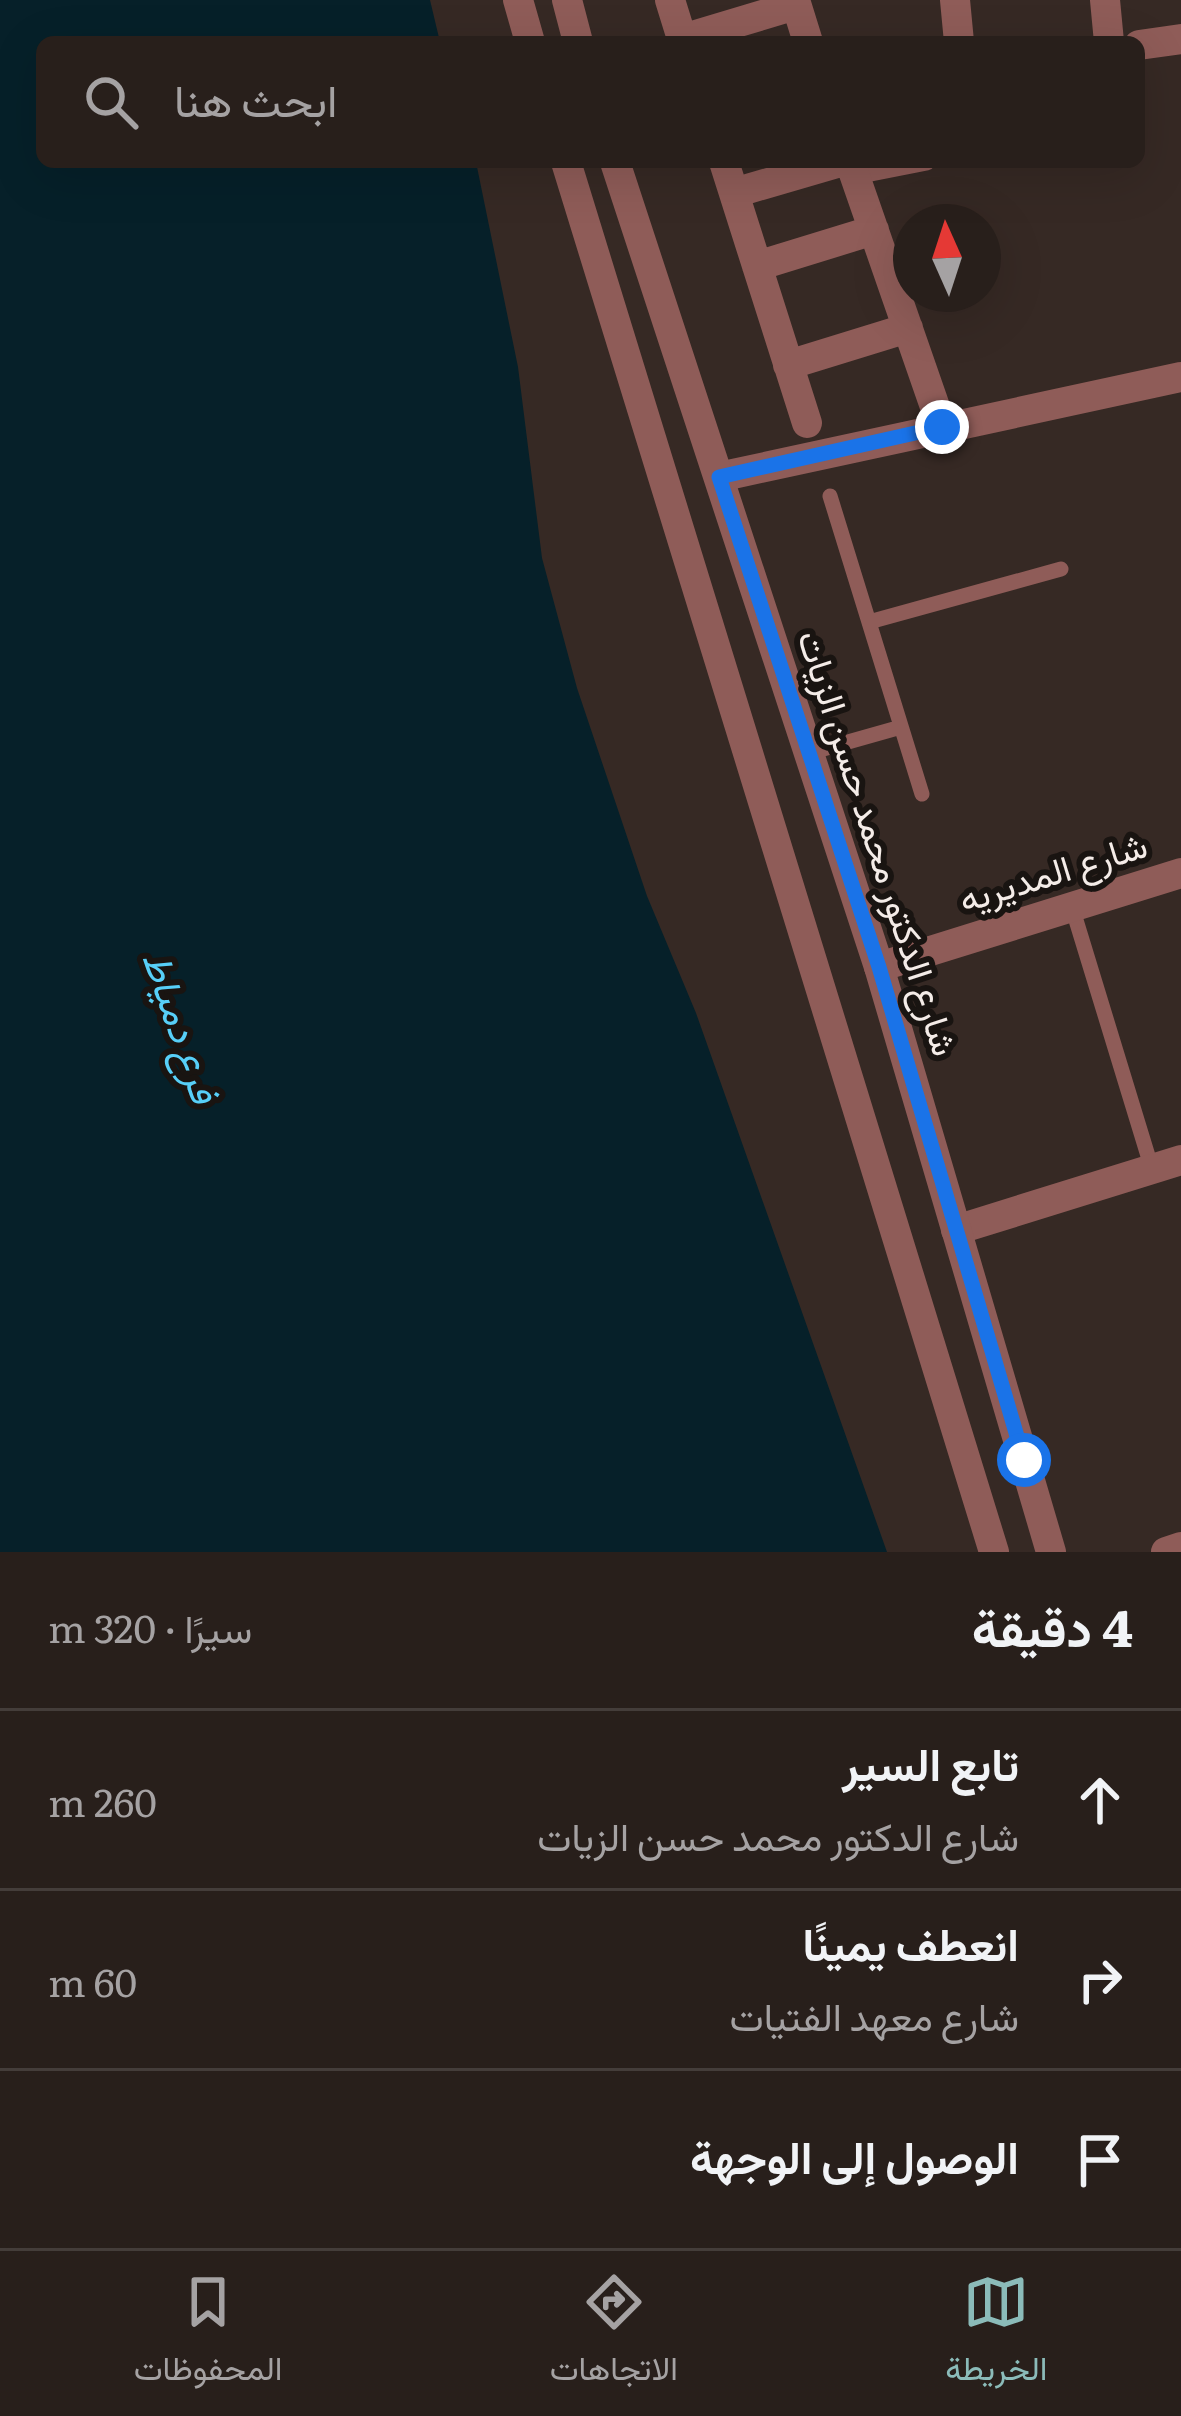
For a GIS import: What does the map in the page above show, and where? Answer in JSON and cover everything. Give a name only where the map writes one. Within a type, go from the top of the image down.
[{"type":"street","points":[[518,0],[528,36]]},
{"type":"street","points":[[567,0],[576,36]]},
{"type":"street","points":[[670,0],[681,36]]},
{"type":"street","points":[[955,0],[958,36]]},
{"type":"street","points":[[1105,0],[1108,36]]},
{"type":"street","points":[[694,36],[795,2],[806,36]]},
{"type":"street","points":[[1145,44],[1181,39]]},
{"type":"street","points":[[568,168],[994,1552]]},
{"type":"street","name":"شارع الدكتور محمد حسن الزيات","points":[[617,168],[879,967],[1051,1552]]},
{"type":"street","points":[[726,168],[807,423]]},
{"type":"street","points":[[734,193],[844,168]]},
{"type":"street","points":[[848,168],[942,427]]},
{"type":"street","points":[[757,266],[874,230]]},
{"type":"street","points":[[788,365],[908,328]]},
{"type":"street","points":[[719,477],[1181,376]]},
{"type":"street","name":"شارع المديريه","points":[[879,967],[1181,873]]},
{"type":"street","points":[[956,1230],[1167,1164]]},
{"type":"street","points":[[1166,1552],[1181,1547]]},
{"type":"lane","points":[[830,496],[922,794]]},
{"type":"lane","points":[[869,622],[1061,569]]},
{"type":"lane","points":[[809,753],[901,727]]},
{"type":"lane","points":[[1072,907],[1167,1164]]},
{"type":"water","name":"فرع دمياط","points":[[0,0],[430,0],[439,36],[36,36],[36,168],[477,168],[518,367],[542,558],[577,688],[647,896],[696,1013],[887,1552],[0,1552]]},
{"type":"route","points":[[942,427],[719,477],[879,967],[1024,1460]]}]
